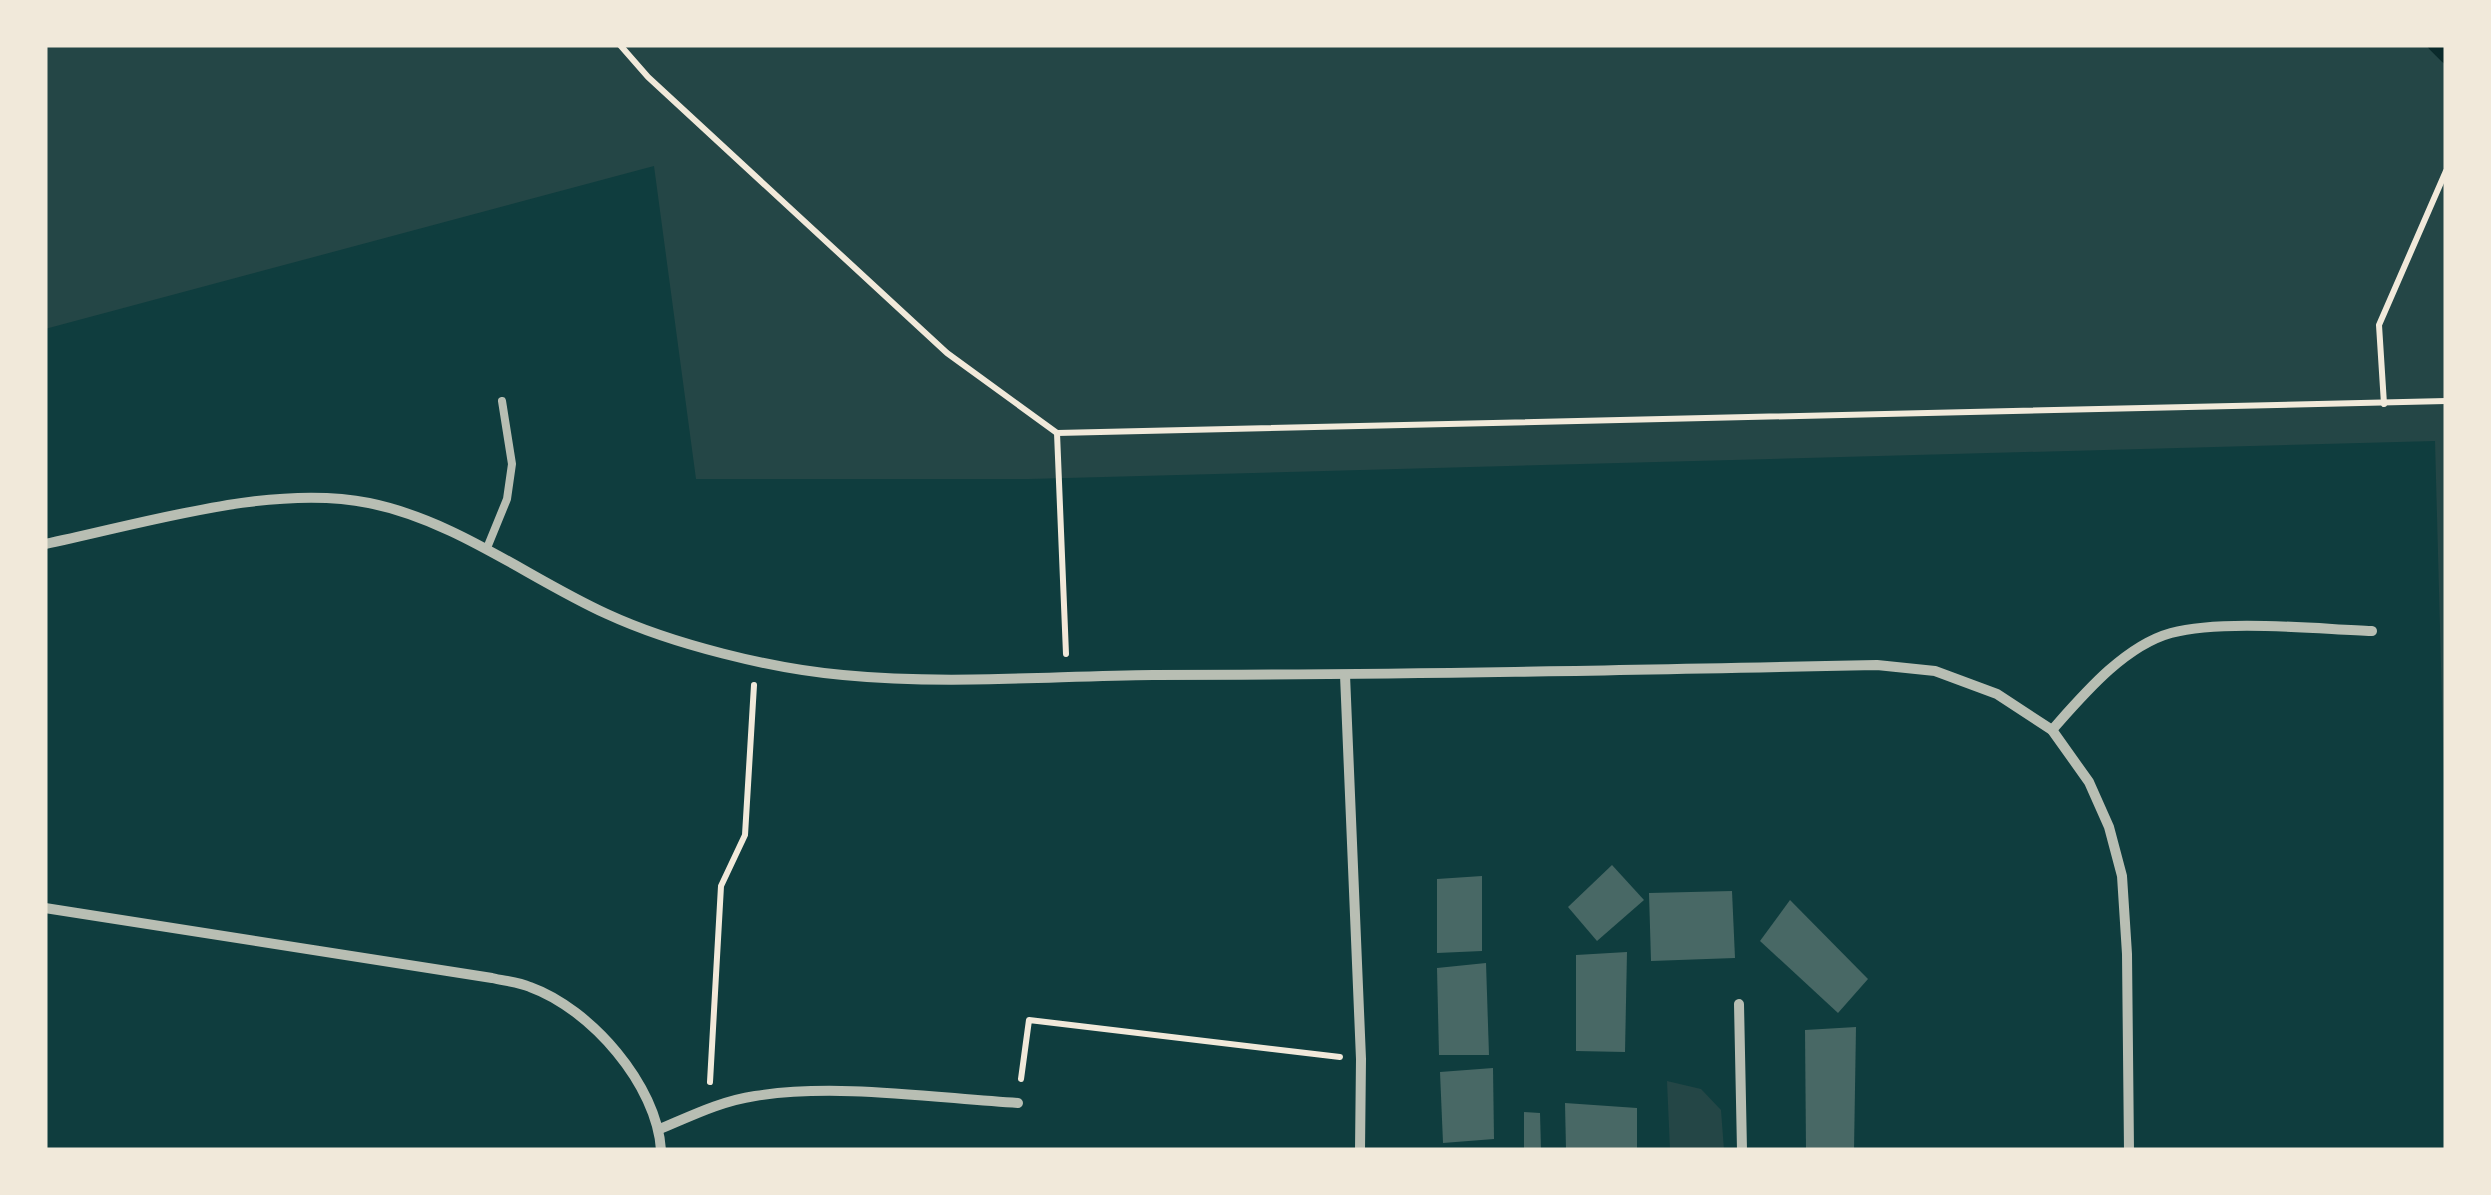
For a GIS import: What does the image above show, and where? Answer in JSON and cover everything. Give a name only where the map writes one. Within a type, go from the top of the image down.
[{"type":"street","points":[[45,544],[232,505],[283,499],[370,503],[487,548],[608,615],[756,660],[841,675],[932,679],[1877,665],[1935,671],[1997,694],[2052,730],[2089,782],[2109,826],[2122,876],[2127,954],[2128,1150]]},
{"type":"street","points":[[2052,730],[2092,686],[2126,658],[2169,634],[2216,627],[2372,631]]},
{"type":"street","points":[[1344,675],[1361,1059],[1360,1150]]},
{"type":"street","points":[[45,908],[530,987],[563,1004],[594,1027],[623,1060],[660,1129],[661,1150]]},
{"type":"street","points":[[1739,1004],[1742,1150]]},
{"type":"street","points":[[660,1129],[708,1108],[752,1096],[794,1091],[1018,1102]]},
{"type":"lane","points":[[487,548],[507,499],[512,464],[502,401]]},
{"type":"path","points":[[620,45],[648,77],[947,353],[1057,433],[2446,401]]},
{"type":"path","points":[[2384,404],[2379,325],[2446,171]]},
{"type":"path","points":[[1057,433],[1067,676]]},
{"type":"path","points":[[708,1108],[722,886],[745,835],[756,660]]},
{"type":"path","points":[[1018,1102],[1030,1020],[1361,1059]]},
{"type":"shaded area","points":[[45,45],[2429,45],[2446,63],[2446,853],[2435,441],[1029,479],[696,479],[654,166],[45,329]]},
{"type":"shaded area","points":[[1667,1081],[1701,1089],[1721,1110],[1724,1150],[1670,1150]]},
{"type":"building","points":[[1612,865],[1644,900],[1597,941],[1568,907]]},
{"type":"building","points":[[1482,876],[1482,951],[1437,953],[1437,879]]},
{"type":"building","points":[[1732,891],[1735,958],[1651,961],[1649,893]]},
{"type":"building","points":[[1790,900],[1868,979],[1838,1013],[1760,941]]},
{"type":"building","points":[[1627,952],[1625,1052],[1576,1051],[1576,955]]},
{"type":"building","points":[[1486,963],[1489,1055],[1439,1055],[1437,968]]},
{"type":"building","points":[[1856,1027],[1854,1150],[1806,1150],[1805,1030]]},
{"type":"building","points":[[1493,1068],[1494,1139],[1443,1143],[1440,1072]]},
{"type":"building","points":[[1565,1103],[1637,1108],[1637,1150],[1566,1150]]},
{"type":"building","points":[[1524,1112],[1540,1113],[1541,1150],[1524,1150]]},
{"type":"waterway","points":[[2433,45],[2446,58]]}]
